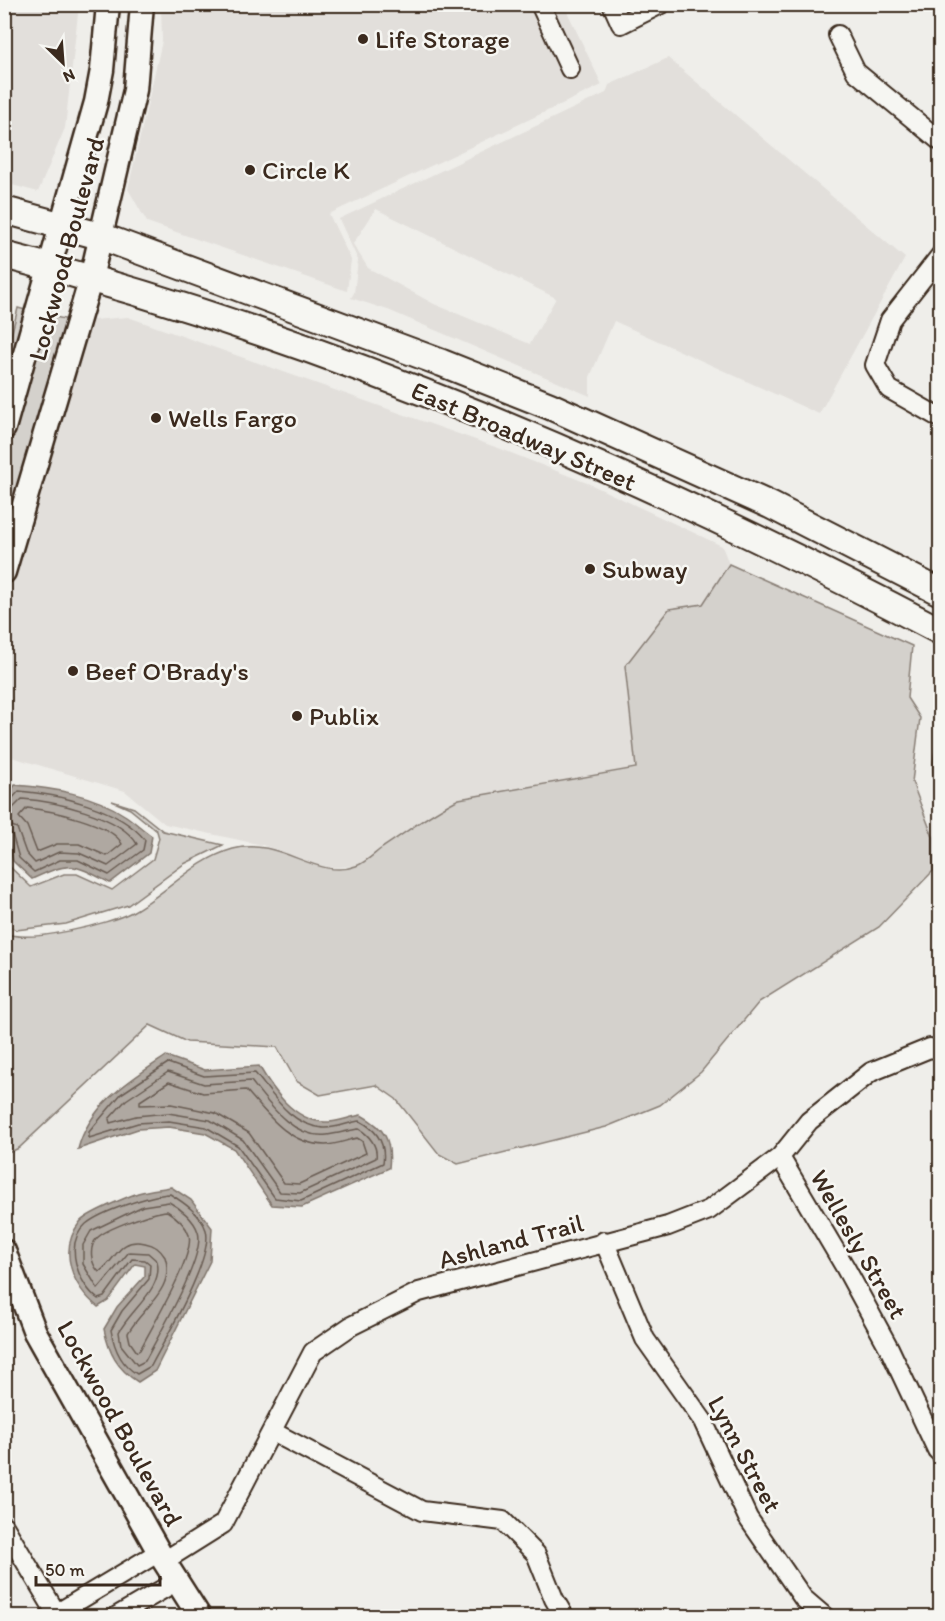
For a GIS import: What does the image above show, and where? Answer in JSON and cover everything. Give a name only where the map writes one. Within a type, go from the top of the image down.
[{"type":"main road","name":"East Broadway Street","points":[[4,210],[100,236],[432,359],[550,406],[770,505],[940,592]]},
{"type":"main road","name":"East Broadway Street","points":[[4,255],[91,278],[257,331],[537,438],[783,551],[940,631]]},
{"type":"main road","points":[[537,438],[550,406]]},
{"type":"street","name":"Lockwood Boulevard","points":[[4,428],[96,102],[102,70],[108,4]]},
{"type":"street","name":"Lockwood Boulevard","points":[[4,572],[91,278],[135,90],[142,4]]},
{"type":"street","points":[[540,4],[570,69]]},
{"type":"street","points":[[612,4],[621,24],[661,4]]},
{"type":"street","points":[[838,35],[856,72],[940,141]]},
{"type":"street","points":[[940,256],[890,320],[875,365],[889,388],[940,418]]},
{"type":"street","name":"Ashland Trail","points":[[57,1615],[223,1524],[313,1352],[351,1326],[419,1292],[604,1241],[668,1226],[709,1210],[780,1157],[809,1120],[871,1072],[930,1048],[940,1050]]},
{"type":"street","name":"Wellesly Street","points":[[780,1157],[845,1267],[940,1454]]},
{"type":"street","name":"Lynn Street","points":[[604,1241],[645,1339],[703,1421],[748,1518],[803,1598],[824,1617]]},
{"type":"street","name":"Lockwood Boulevard","points":[[4,1251],[35,1332],[161,1556],[199,1617]]},
{"type":"street","points":[[273,1432],[422,1511],[503,1521],[536,1554],[554,1599],[564,1617]]},
{"type":"street","points":[[4,1526],[57,1615]]},
{"type":"street","points":[[117,1617],[177,1581]]},
{"type":"shaded area","points":[[4,5],[79,5],[65,128],[38,192],[5,183]]},
{"type":"shaded area","points":[[161,5],[564,5],[602,85],[329,214],[351,260],[347,291],[147,222],[128,189],[162,41]]},
{"type":"shaded area","points":[[668,58],[905,258],[819,414],[614,321],[590,377],[590,396],[388,310],[351,298],[354,293],[358,260],[339,219],[606,93],[609,85]],"holes":[[[376,209],[556,298],[530,344],[434,304],[368,268],[353,244]]]},
{"type":"shaded area","points":[[18,308],[29,311],[5,395],[5,360]]},
{"type":"shaded area","points":[[46,315],[69,320],[5,543],[5,461]]},
{"type":"shaded area","points":[[128,317],[501,449],[592,485],[722,546],[729,564],[703,604],[625,666],[637,768],[459,799],[441,808],[356,866],[326,868],[262,845],[165,824],[125,791],[5,755],[5,605],[93,320]]},
{"type":"shaded area","points":[[729,564],[912,646],[907,698],[920,718],[912,782],[933,837],[933,871],[879,927],[759,1002],[701,1072],[660,1105],[606,1127],[458,1164],[439,1154],[396,1099],[376,1085],[320,1095],[296,1081],[277,1047],[187,1042],[150,1025],[19,1148],[8,1153],[5,1149],[5,933],[16,936],[49,934],[88,927],[121,917],[145,904],[206,861],[233,849],[266,848],[327,868],[341,869],[356,866],[459,799],[636,768],[625,666],[669,609],[703,604]]},
{"type":"shaded area","points":[[112,801],[134,808],[163,831],[223,845],[184,864],[128,905],[66,924],[16,930],[5,924],[5,855],[9,866],[31,887],[64,874],[77,874],[112,890],[153,859],[159,838],[157,831],[130,809]]},
{"type":"water","points":[[940,696],[940,790],[933,776],[938,728],[932,704],[935,698]]},
{"type":"water","points":[[15,785],[72,793],[114,808],[152,836],[149,853],[110,883],[87,871],[71,867],[55,869],[32,879],[13,861],[5,828],[5,799]]},
{"type":"water","points":[[166,1056],[205,1070],[259,1066],[285,1102],[303,1116],[313,1120],[333,1122],[361,1115],[376,1125],[385,1136],[390,1158],[389,1168],[302,1207],[272,1205],[234,1149],[205,1133],[169,1127],[138,1129],[78,1149],[84,1133],[102,1106],[126,1084]]},
{"type":"water","points":[[171,1187],[191,1200],[212,1228],[210,1261],[155,1371],[138,1382],[115,1360],[108,1346],[104,1329],[117,1307],[145,1276],[145,1266],[135,1264],[108,1301],[98,1307],[89,1299],[75,1279],[69,1256],[70,1245],[73,1233],[80,1222],[90,1215],[138,1193]]},
{"type":"place","name":"Life Storage","points":[[363,39]]},
{"type":"place","name":"Circle K","points":[[250,170]]},
{"type":"place","name":"Wells Fargo","points":[[156,418]]},
{"type":"place","name":"Subway","points":[[590,569]]},
{"type":"place","name":"Beef O'Brady's","points":[[73,671]]},
{"type":"place","name":"Publix","points":[[297,716]]}]
